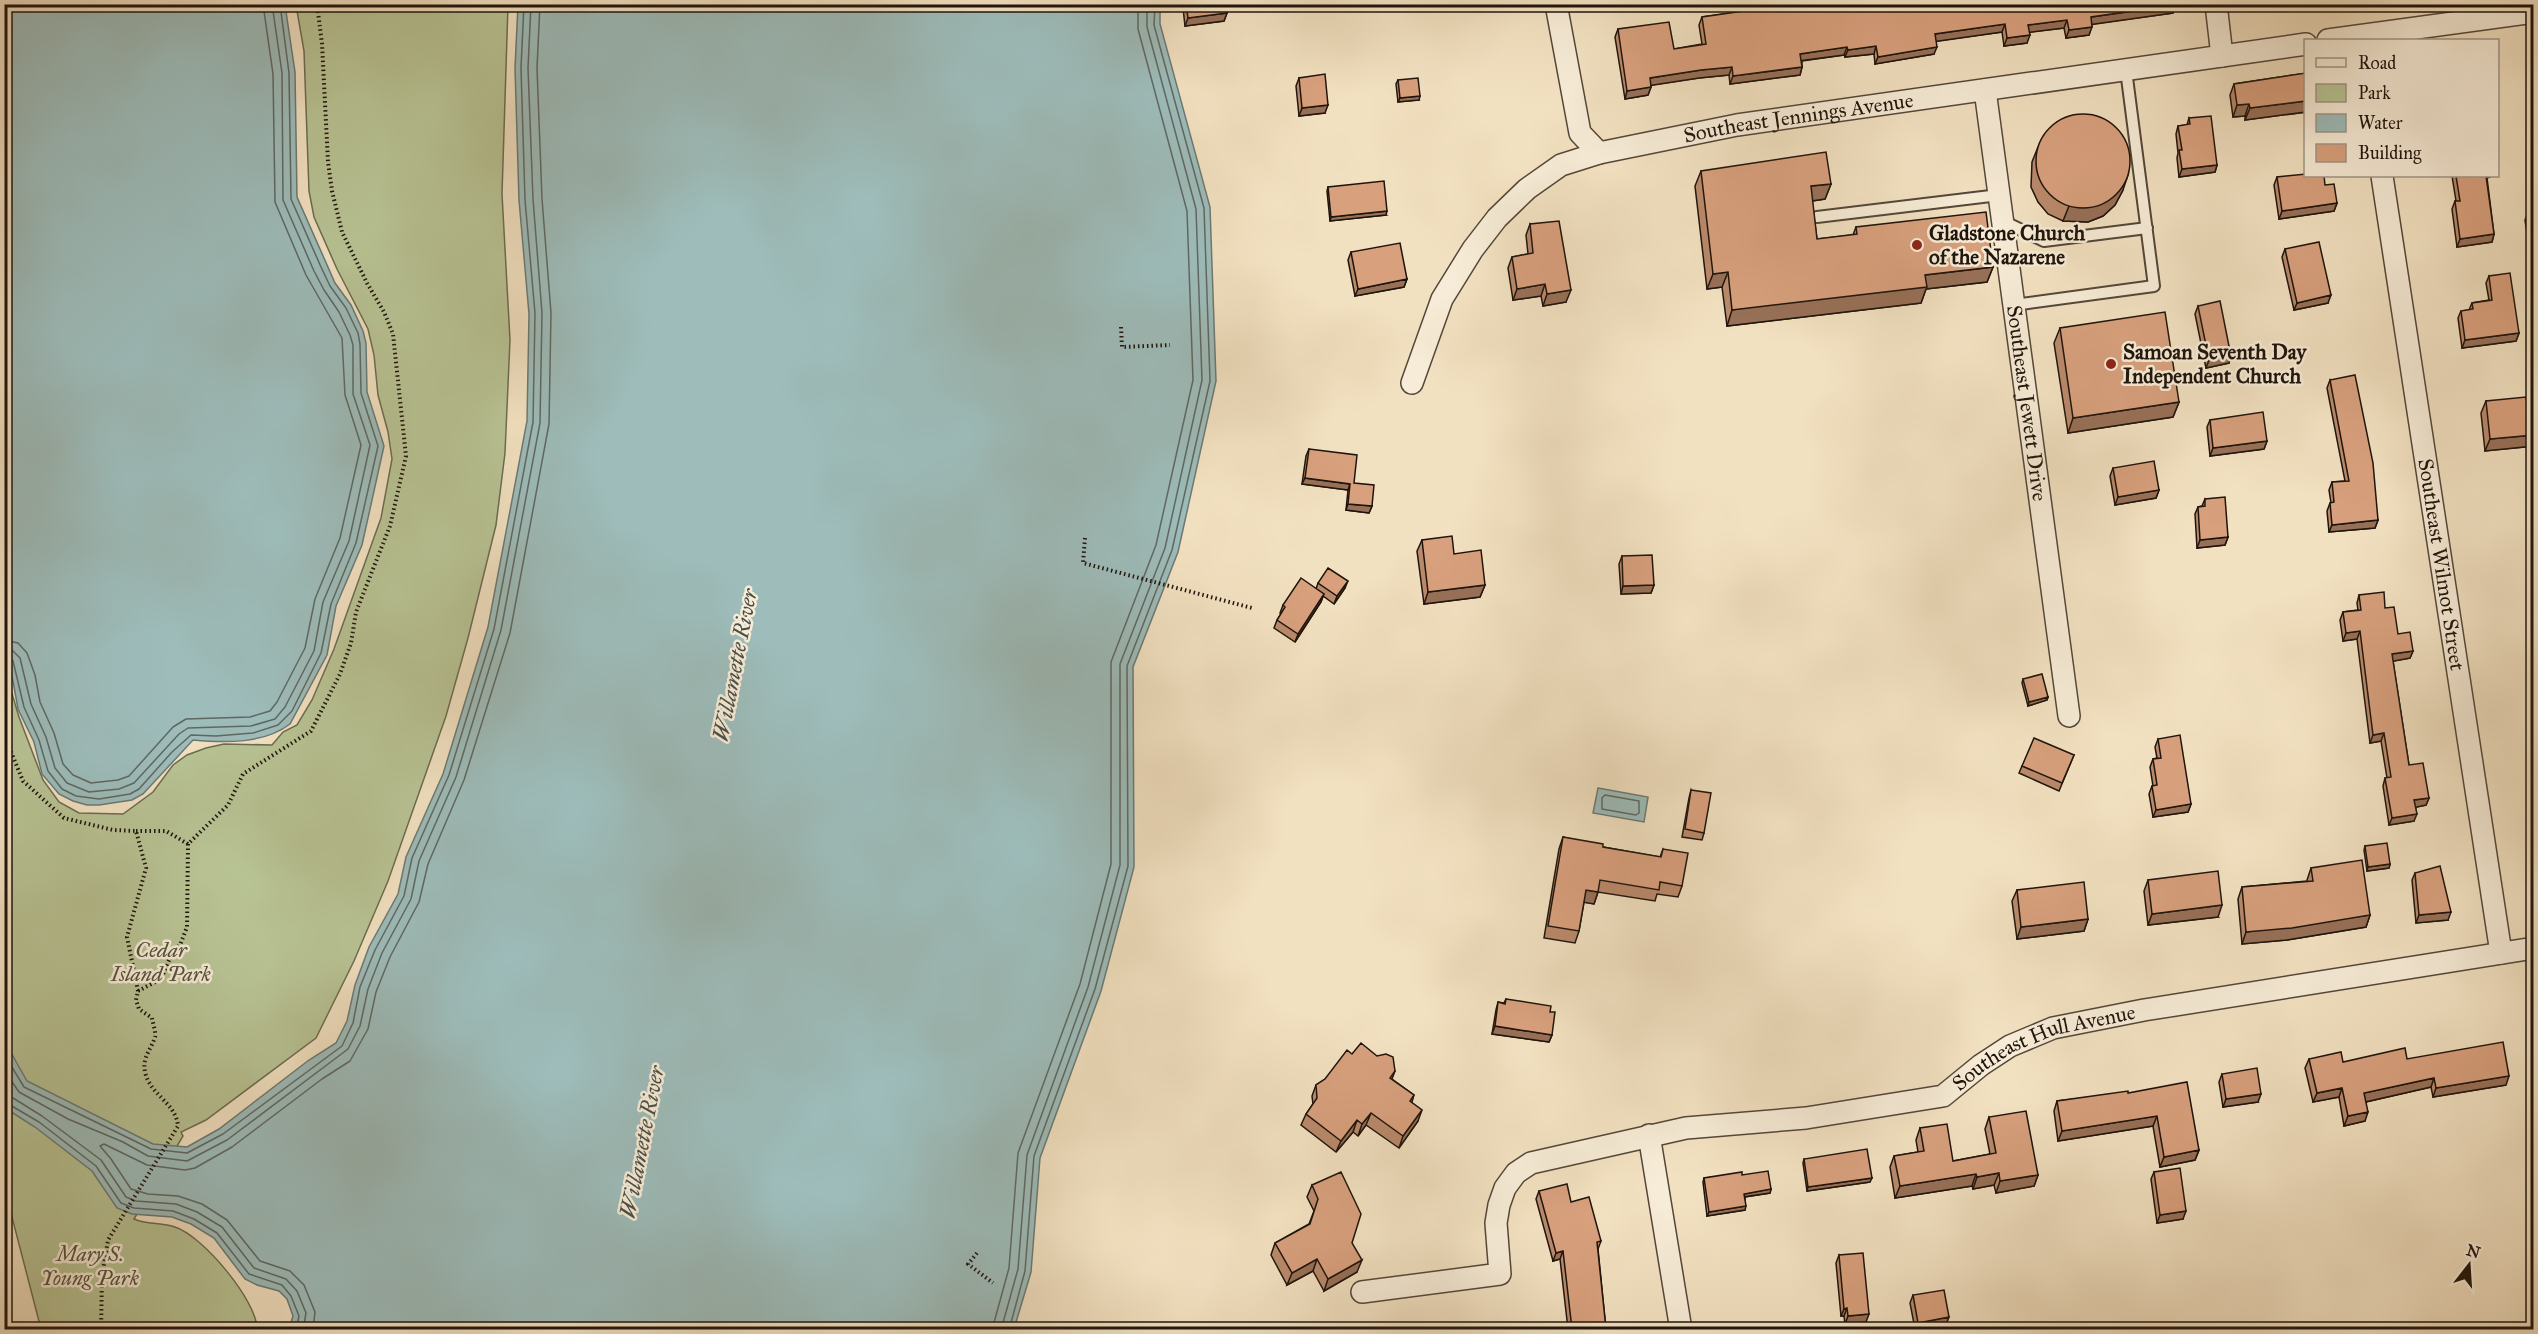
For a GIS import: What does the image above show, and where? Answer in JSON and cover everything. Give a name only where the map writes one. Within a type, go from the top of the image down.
[{"type":"street","points":[[1556,4],[1580,133],[1599,153]]},
{"type":"street","points":[[2216,4],[2222,56]]},
{"type":"street","points":[[2344,39],[2534,12]]},
{"type":"street","name":"Southeast Jennings Avenue","points":[[1412,383],[1442,299],[1473,249],[1497,218],[1527,189],[1561,165],[1599,153],[1737,126],[2304,44]]},
{"type":"street","name":"Southeast Jewett Drive","points":[[1986,90],[2069,716]]},
{"type":"street","name":"Southeast Wilmot Street","points":[[2382,177],[2502,953]]},
{"type":"street","name":"Southeast Hull Avenue","points":[[1362,1292],[1500,1274],[1496,1223],[1499,1205],[1505,1188],[1516,1173],[1540,1160],[1699,1126],[1806,1118],[1943,1096],[1981,1065],[2010,1046],[2053,1028],[2155,1008],[2534,948]]},
{"type":"street","points":[[1649,1135],[1681,1329]]},
{"type":"lane","points":[[2014,305],[2154,286],[2126,70]]},
{"type":"lane","points":[[1817,217],[1999,195]]},
{"type":"lane","points":[[2003,221],[2044,241],[2147,228]]},
{"type":"path","points":[[138,991],[161,980],[172,951],[180,945],[187,927],[186,855],[188,844],[228,805],[243,774],[311,731],[340,674],[351,643],[356,612],[390,526],[406,456],[393,334],[342,232],[332,191],[328,162],[322,44],[316,4]]},
{"type":"path","points":[[1121,327],[1122,347],[1170,345]]},
{"type":"path","points":[[1085,538],[1083,563],[1252,608]]},
{"type":"path","points":[[4,735],[23,781],[64,818],[113,830],[166,831],[188,844]]},
{"type":"path","points":[[101,1329],[102,1276],[108,1240],[178,1126],[177,1115],[153,1091],[145,1071],[145,1054],[155,1035],[152,1018],[140,1009],[136,1000],[138,991],[126,937],[146,868],[136,831]]},
{"type":"path","points":[[977,1253],[968,1264],[993,1283]]},
{"type":"green space","name":"Cedar Island Park","points":[[296,5],[508,5],[502,194],[510,340],[505,453],[496,525],[446,716],[388,881],[354,961],[316,1038],[206,1120],[181,1132],[183,1136],[134,1219],[175,1227],[200,1243],[238,1287],[255,1317],[257,1329],[41,1329],[5,1190],[4,667],[19,717],[43,780],[59,802],[79,813],[123,814],[153,792],[173,765],[187,755],[224,744],[272,745],[283,732],[297,725],[312,700],[334,649],[381,518],[392,459],[388,432],[378,395],[374,355],[368,329],[337,269],[314,217],[309,191],[304,51]]},
{"type":"water","points":[[4,5],[285,5],[295,72],[297,197],[335,283],[351,305],[363,331],[366,343],[367,392],[384,446],[362,545],[336,606],[327,655],[290,724],[280,731],[244,741],[193,740],[143,794],[132,800],[99,805],[87,805],[59,794],[42,774],[34,742],[18,709],[13,681],[5,658]]},
{"type":"water","name":"Willamette River","points":[[518,5],[1160,5],[1160,24],[1210,207],[1216,381],[1178,552],[1133,667],[1134,867],[1101,991],[1040,1158],[1031,1272],[1014,1329],[289,1329],[293,1316],[287,1299],[279,1291],[245,1279],[214,1238],[191,1224],[172,1217],[132,1214],[117,1208],[92,1171],[35,1127],[5,1108],[5,1042],[27,1081],[153,1144],[187,1147],[219,1129],[309,1060],[336,1043],[347,1021],[355,985],[369,947],[398,894],[406,857],[443,774],[488,627],[527,421],[529,314],[519,200],[515,68]]},
{"type":"water","points":[[1598,788],[1648,797],[1644,822],[1593,813]]},
{"type":"building","points":[[1186,4],[1226,4],[1227,13],[1188,18]]},
{"type":"building","points":[[1771,4],[2176,5],[2091,17],[2092,27],[2069,30],[2067,20],[2028,25],[2030,35],[2007,38],[2005,24],[1935,34],[1937,47],[1878,57],[1876,46],[1848,50],[1847,47],[1800,54],[1802,67],[1733,76],[1732,67],[1701,70],[1650,78],[1651,87],[1627,91],[1618,29],[1669,22],[1674,49],[1706,44],[1702,17],[1771,7]]},
{"type":"building","points":[[2304,73],[2304,101],[2250,108],[2249,104],[2237,105],[2234,84]]},
{"type":"building","points":[[1325,74],[1328,105],[1302,108],[1299,78]]},
{"type":"building","points":[[1418,78],[1420,96],[1400,98],[1398,80]]},
{"type":"building","points":[[2083,114],[2101,118],[2116,128],[2126,143],[2130,161],[2126,179],[2116,194],[2101,204],[2083,208],[2065,204],[2050,194],[2040,179],[2036,161],[2040,143],[2050,128],[2065,118]]},
{"type":"building","points":[[2211,116],[2217,165],[2182,169],[2178,126],[2190,124],[2189,118]]},
{"type":"building","name":"Gladstone Church of the Nazarene","points":[[1826,152],[1831,184],[1811,186],[1817,239],[1857,234],[1856,227],[1986,212],[1993,267],[1925,275],[1927,287],[1732,310],[1728,272],[1713,274],[1701,171]]},
{"type":"building","points":[[2304,174],[2304,177],[2324,177],[2325,185],[2334,184],[2337,203],[2282,211],[2277,177]]},
{"type":"building","points":[[2456,177],[2486,177],[2494,234],[2460,239],[2455,201],[2460,201]]},
{"type":"building","points":[[1384,181],[1387,211],[1331,217],[1328,187]]},
{"type":"building","points":[[2534,211],[2534,246],[2533,247],[2528,212]]},
{"type":"building","points":[[1559,221],[1571,290],[1547,294],[1545,284],[1517,289],[1512,257],[1533,253],[1530,224]]},
{"type":"building","points":[[2319,242],[2331,295],[2297,303],[2285,249]]},
{"type":"building","points":[[1400,243],[1407,279],[1358,289],[1351,252]]},
{"type":"building","points":[[2510,273],[2519,333],[2465,340],[2461,311],[2473,309],[2472,303],[2492,300],[2489,276]]},
{"type":"building","points":[[2220,301],[2231,356],[2209,360],[2198,306]]},
{"type":"building","points":[[2165,312],[2179,402],[2073,418],[2060,328]]},
{"type":"building","points":[[2355,375],[2373,463],[2378,520],[2332,525],[2330,503],[2334,502],[2332,482],[2349,481],[2330,380]]},
{"type":"building","points":[[2526,397],[2528,412],[2534,412],[2534,435],[2490,439],[2486,401]]},
{"type":"building","points":[[2263,412],[2267,441],[2213,448],[2210,420]]},
{"type":"building","points":[[1309,449],[1357,455],[1354,483],[1374,485],[1372,506],[1348,504],[1350,484],[1305,478]]},
{"type":"building","points":[[2154,461],[2159,490],[2118,497],[2113,468]]},
{"type":"building","points":[[2225,497],[2228,537],[2200,540],[2198,507],[2205,506],[2205,499]]},
{"type":"building","points":[[1452,536],[1454,554],[1481,550],[1485,585],[1428,592],[1422,540]]},
{"type":"building","points":[[1652,555],[1654,585],[1623,586],[1622,556]]},
{"type":"building","points":[[1328,568],[1348,581],[1337,596],[1318,583]]},
{"type":"building","points":[[1301,578],[1324,594],[1298,634],[1277,620],[1285,607],[1283,605]]},
{"type":"building","points":[[2384,592],[2385,608],[2394,607],[2398,634],[2410,632],[2413,651],[2392,654],[2409,765],[2423,763],[2429,798],[2414,800],[2417,814],[2392,818],[2385,778],[2391,777],[2384,733],[2373,735],[2360,631],[2346,633],[2343,612],[2361,610],[2359,595]]},
{"type":"building","points":[[2042,674],[2048,697],[2029,702],[2023,679]]},
{"type":"building","points":[[2180,735],[2191,804],[2156,810],[2152,786],[2157,785],[2153,759],[2161,758],[2158,739]]},
{"type":"building","points":[[2034,738],[2074,755],[2062,783],[2022,766]]},
{"type":"building","points":[[1691,790],[1711,793],[1704,833],[1685,829]]},
{"type":"building","points":[[1563,837],[1661,857],[1663,849],[1688,853],[1682,886],[1660,882],[1659,890],[1600,880],[1598,892],[1586,890],[1579,931],[1548,926]]},
{"type":"building","points":[[2387,843],[2390,864],[2368,867],[2365,846]]},
{"type":"building","points":[[2362,860],[2370,915],[2292,928],[2246,932],[2242,887],[2313,881],[2311,868]]},
{"type":"building","points":[[2440,866],[2451,912],[2419,915],[2415,873]]},
{"type":"building","points":[[2218,871],[2222,905],[2152,914],[2148,880]]},
{"type":"building","points":[[2084,882],[2088,919],[2021,927],[2017,890]]},
{"type":"building","points":[[1506,999],[1551,1006],[1550,1012],[1555,1012],[1552,1035],[1495,1026],[1498,1002],[1505,1004]]},
{"type":"building","points":[[2503,1042],[2509,1076],[2436,1088],[2434,1078],[2364,1093],[2368,1112],[2348,1116],[2342,1088],[2317,1093],[2309,1059],[2341,1052],[2343,1062],[2405,1048],[2407,1059]]},
{"type":"building","points":[[1361,1043],[1377,1056],[1386,1054],[1393,1057],[1395,1071],[1390,1078],[1414,1095],[1410,1101],[1422,1110],[1403,1136],[1371,1113],[1362,1124],[1357,1120],[1341,1141],[1306,1114],[1317,1098],[1316,1085],[1325,1079],[1347,1050],[1352,1054]]},
{"type":"building","points":[[2257,1068],[2261,1094],[2226,1099],[2222,1074]]},
{"type":"building","points":[[2187,1082],[2199,1150],[2164,1157],[2157,1116],[2062,1131],[2057,1101],[2128,1091],[2128,1093]]},
{"type":"building","points":[[2026,1111],[2038,1175],[2000,1181],[1999,1173],[1977,1177],[1976,1174],[1900,1186],[1894,1156],[1924,1151],[1920,1128],[1947,1124],[1953,1161],[1996,1153],[1989,1117]]},
{"type":"building","points":[[1867,1149],[1872,1178],[1808,1187],[1804,1159]]},
{"type":"building","points":[[2180,1168],[2186,1211],[2160,1215],[2154,1172]]},
{"type":"building","points":[[1768,1171],[1771,1189],[1744,1194],[1746,1206],[1709,1212],[1704,1178],[1742,1172],[1742,1175]]},
{"type":"building","points":[[1341,1172],[1361,1214],[1352,1243],[1362,1260],[1328,1279],[1317,1259],[1292,1273],[1275,1243],[1310,1224],[1318,1199],[1312,1185]]},
{"type":"building","points":[[1567,1184],[1571,1202],[1589,1197],[1601,1241],[1597,1242],[1606,1329],[1572,1329],[1563,1251],[1556,1253],[1539,1191]]},
{"type":"building","points":[[1863,1253],[1869,1314],[1848,1316],[1847,1308],[1844,1309],[1839,1255]]},
{"type":"building","points":[[1944,1290],[1949,1317],[1918,1323],[1913,1295]]},
{"type":"place","name":"Gladstone Church of the Nazarene","points":[[1917,245]]},
{"type":"place","name":"Samoan Seventh Day Independent Church","points":[[2111,364]]},
{"type":"park label","name":"Mary S. Young Park","points":[[90,1266]]}]
